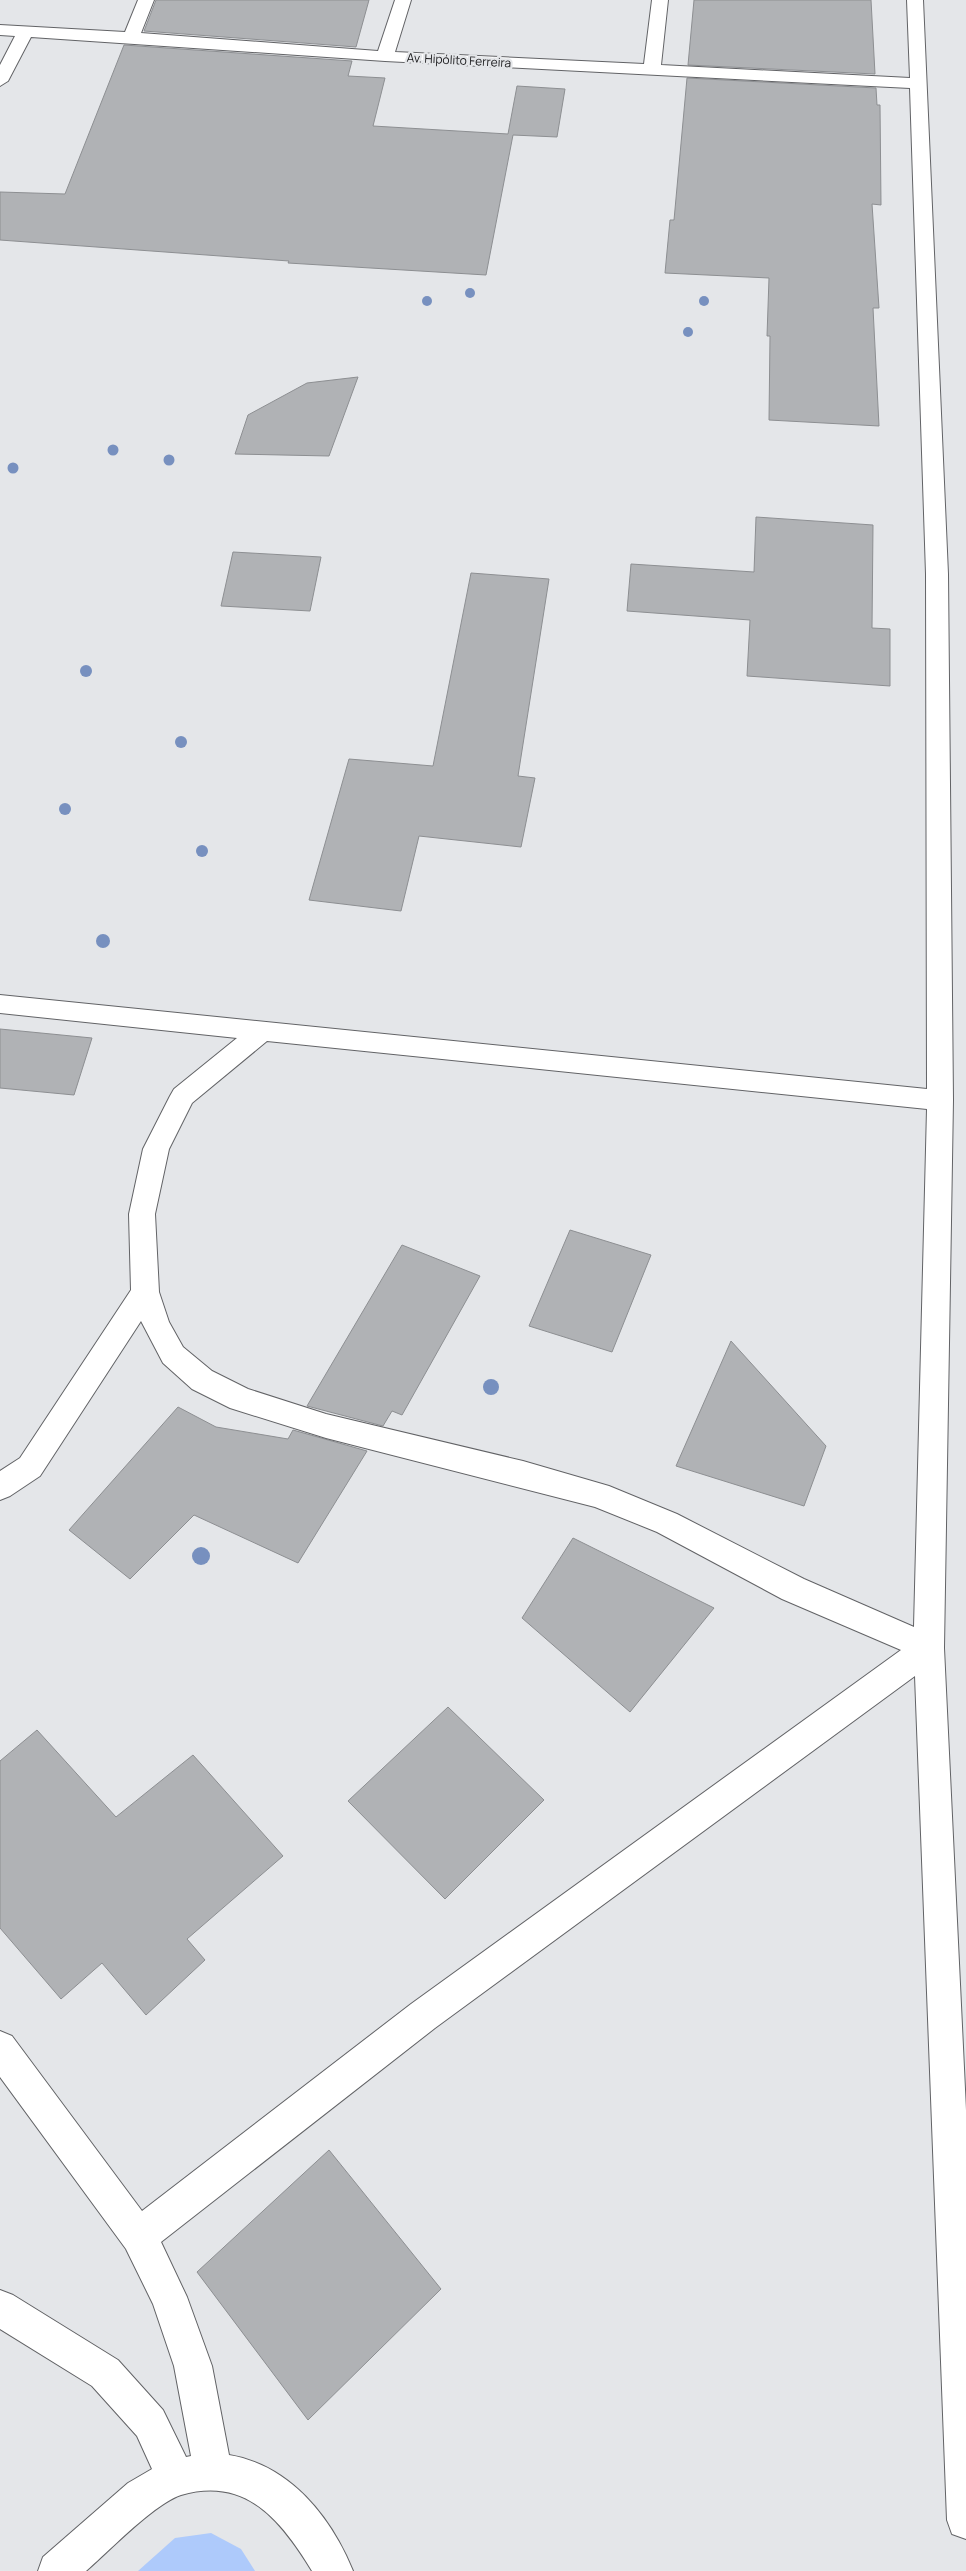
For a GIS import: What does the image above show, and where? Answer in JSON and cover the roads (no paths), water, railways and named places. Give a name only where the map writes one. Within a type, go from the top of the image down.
[{"type":"street","points":[[131,37],[146,0]]},
{"type":"street","points":[[385,56],[403,0]]},
{"type":"street","points":[[652,71],[660,0]]},
{"type":"street","points":[[915,0],[937,574],[940,1100],[929,1648],[966,2520]]},
{"type":"street","name":"Av. Hipólito Ferreira","points":[[0,30],[131,37],[385,56],[918,83]]},
{"type":"street","points":[[0,82],[26,32]]},
{"type":"street","points":[[0,1004],[940,1100]]},
{"type":"street","points":[[261,1032],[183,1096],[156,1149],[142,1214],[145,1292],[156,1325],[173,1355],[202,1380],[240,1399],[326,1426],[523,1474],[599,1495],[667,1523],[793,1589],[929,1648]]},
{"type":"street","points":[[0,1487],[30,1467],[145,1292]]},
{"type":"street","points":[[139,2236],[423,2016],[929,1648]]},
{"type":"street","points":[[0,2048],[139,2236],[169,2297],[193,2366],[194,2475]]},
{"type":"street","points":[[0,2308],[105,2373],[194,2475]]},
{"type":"street","points":[[57,2571],[142,2497],[194,2475],[243,2476],[272,2490],[296,2512],[334,2571]]}]
